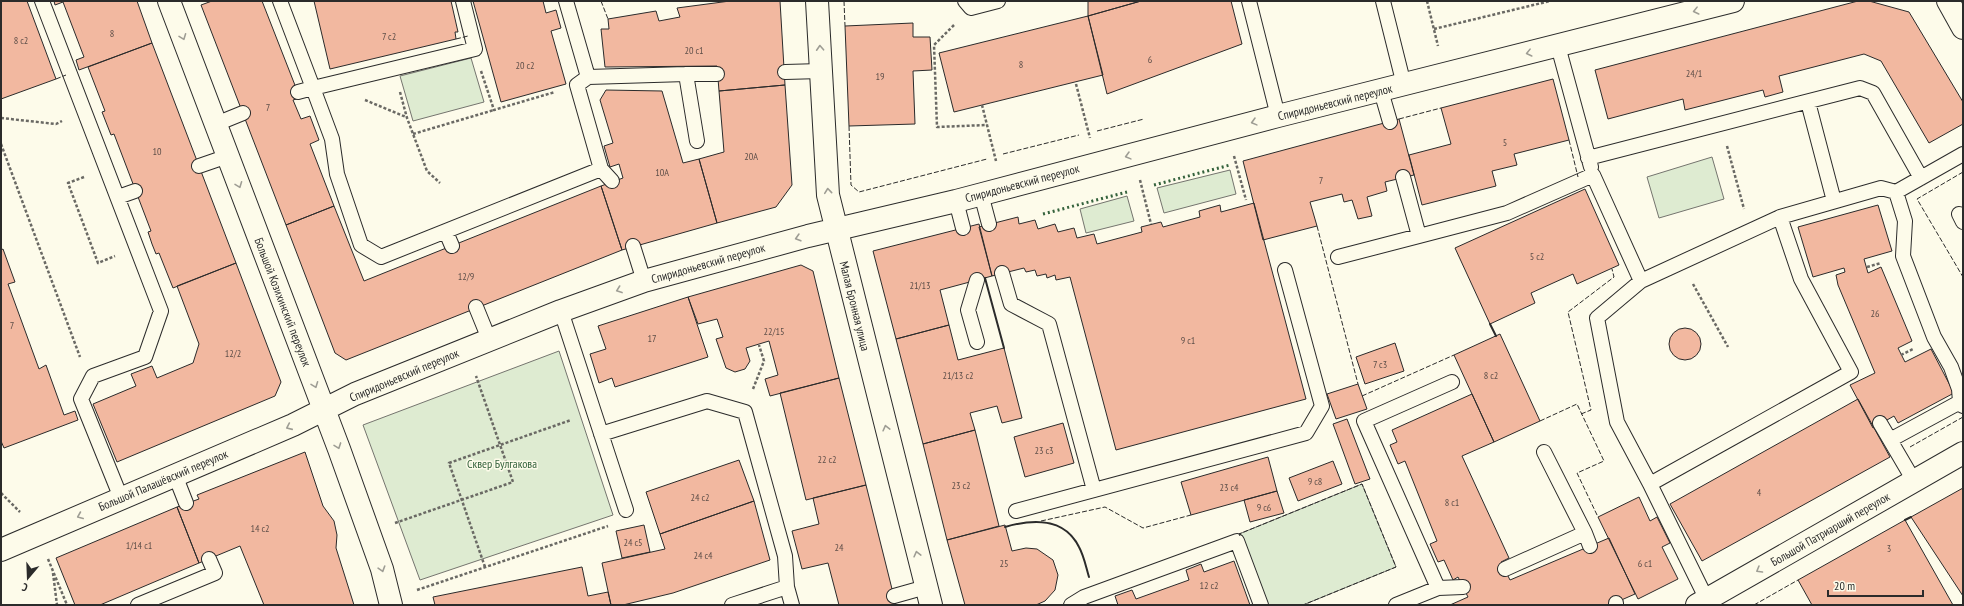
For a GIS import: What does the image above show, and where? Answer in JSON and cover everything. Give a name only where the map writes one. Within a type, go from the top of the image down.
[{"type":"street","name":"Большой Козихинский переулок","points":[[169,1],[325,410],[382,569],[391,605]]},
{"type":"street","name":"Малая Бронная улица","points":[[817,1],[828,195],[928,596]]},
{"type":"street","name":"Спиридоньевский переулок","points":[[325,410],[355,394],[489,339],[644,281],[836,229],[956,201],[1278,116],[1733,1]]},
{"type":"street","points":[[1948,1],[1963,28]]},
{"type":"street","name":"Большой Палашёвский переулок","points":[[1,550],[325,410]]},
{"type":"street","name":"Большой Патриарший переулок","points":[[1702,602],[1963,453]]},
{"type":"lane","points":[[42,1],[161,311],[145,357],[93,376],[81,399],[121,498]]},
{"type":"lane","points":[[280,1],[332,140],[337,174],[361,245],[381,257],[601,169]]},
{"type":"lane","points":[[298,92],[475,49],[463,1]]},
{"type":"lane","points":[[566,1],[588,76]]},
{"type":"lane","points":[[968,4],[998,1]]},
{"type":"lane","points":[[1249,1],[1278,116]]},
{"type":"lane","points":[[1383,1],[1404,85]]},
{"type":"lane","points":[[1558,46],[1593,175],[1641,281]]},
{"type":"lane","points":[[785,72],[821,71]]},
{"type":"lane","points":[[686,74],[696,141]]},
{"type":"lane","points":[[612,181],[601,169],[577,85],[588,76],[717,74]]},
{"type":"lane","points":[[1588,158],[1860,88],[1873,93],[1921,178]]},
{"type":"lane","points":[[1381,91],[1390,122]]},
{"type":"lane","points":[[1808,102],[1834,201]]},
{"type":"lane","points":[[216,124],[243,113]]},
{"type":"lane","points":[[1702,602],[1650,484],[1617,422],[1597,318],[1641,281],[1750,230],[1780,217],[1881,188],[1896,192],[1963,154]]},
{"type":"lane","points":[[199,166],[228,156]]},
{"type":"lane","points":[[1338,257],[1507,213],[1593,175]]},
{"type":"lane","points":[[1403,177],[1419,236]]},
{"type":"lane","points":[[118,197],[135,191]]},
{"type":"lane","points":[[1890,440],[1962,404],[1954,375],[1934,338],[1903,256],[1905,221],[1896,192]]},
{"type":"lane","points":[[981,194],[989,224]]},
{"type":"lane","points":[[956,201],[963,228]]},
{"type":"lane","points":[[1650,484],[1851,372],[1801,280],[1780,217]]},
{"type":"lane","points":[[446,232],[452,246]]},
{"type":"lane","points":[[633,246],[644,281]]},
{"type":"lane","points":[[1016,510],[1306,433],[1322,406],[1285,270]]},
{"type":"lane","points":[[1002,273],[1011,304],[1050,324],[1094,490]]},
{"type":"lane","points":[[977,280],[968,310],[977,342]]},
{"type":"lane","points":[[476,307],[489,339]]},
{"type":"lane","points":[[561,311],[626,510]]},
{"type":"lane","points":[[1438,588],[1364,421],[1452,382]]},
{"type":"lane","points":[[601,434],[707,401],[745,412],[785,556],[787,588],[792,605]]},
{"type":"lane","points":[[1880,423],[1914,481]]},
{"type":"lane","points":[[1505,569],[1587,540],[1544,452]]},
{"type":"lane","points":[[175,475],[186,503]]},
{"type":"lane","points":[[1071,605],[1084,597],[1237,541],[1261,605]]},
{"type":"lane","points":[[138,605],[162,600],[215,573],[209,559]]},
{"type":"lane","points":[[1396,605],[1438,588],[1463,587]]},
{"type":"lane","points":[[732,605],[787,588]]},
{"type":"lane","points":[[894,596],[928,596]]},
{"type":"path","points":[[1427,1],[1440,51]]},
{"type":"path","points":[[1434,29],[1550,1]]},
{"type":"path","points":[[968,4],[934,45],[937,127],[986,125]]},
{"type":"path","points":[[475,49],[494,110]]},
{"type":"path","points":[[393,69],[413,134],[427,171],[440,183]]},
{"type":"path","points":[[1076,84],[1090,139]]},
{"type":"path","points":[[413,134],[577,85]]},
{"type":"path","points":[[982,105],[996,163]]},
{"type":"path","points":[[1,118],[56,124],[85,113]]},
{"type":"path","points":[[1721,124],[1750,230]]},
{"type":"path","points":[[1,144],[81,360],[93,376]]},
{"type":"path","points":[[1234,155],[1246,200]]},
{"type":"path","points":[[107,168],[68,184],[98,263],[137,248]]},
{"type":"path","points":[[1140,180],[1151,224]]},
{"type":"path","points":[[1681,263],[1728,347]]},
{"type":"path","points":[[745,412],[764,361],[759,345]]},
{"type":"path","points":[[393,524],[513,482],[475,374]]},
{"type":"path","points":[[485,567],[449,463],[594,412]]},
{"type":"path","points":[[1,493],[21,512]]},
{"type":"path","points":[[417,590],[614,524],[626,510]]},
{"type":"path","points":[[46,553],[67,605]]},
{"type":"path","points":[[52,569],[57,605]]},
{"type":"green space","points":[[471,58],[484,102],[413,121],[400,76]]},
{"type":"green space","points":[[1712,157],[1724,199],[1659,218],[1647,177]]},
{"type":"green space","points":[[1230,170],[1236,194],[1164,213],[1157,188]]},
{"type":"green space","points":[[1127,196],[1134,221],[1086,233],[1080,209]]},
{"type":"green space","name":"Сквер Булгакова","points":[[559,351],[613,515],[420,580],[363,425]]},
{"type":"green space","points":[[1362,484],[1396,567],[1303,605],[1268,605],[1239,534]]},
{"type":"building","points":[[1,1],[27,1],[56,79],[1,99]]},
{"type":"building","points":[[54,1],[137,1],[152,43],[79,70],[76,60],[84,57],[63,2],[55,5]]},
{"type":"building","points":[[212,1],[262,1],[300,98],[293,100],[301,119],[310,116],[319,140],[310,144],[334,206],[286,225],[201,5]]},
{"type":"building","points":[[314,1],[451,1],[458,32],[455,32],[456,39],[330,69]]},
{"type":"building","points":[[473,1],[543,1],[546,13],[556,10],[561,28],[551,31],[566,84],[501,102]]},
{"type":"building","points":[[730,1],[780,1],[785,85],[719,91],[717,66],[605,67],[601,29],[609,29],[608,19],[656,11],[659,21],[680,17],[677,8]]},
{"type":"building","points":[[1088,1],[1141,1],[1088,16]]},
{"type":"building","points":[[1141,1],[1231,1],[1242,44],[1107,94],[1088,16]]},
{"type":"building","points":[[1858,1],[1869,1],[1909,12],[1963,102],[1963,124],[1929,143],[1881,61],[1864,54],[1779,76],[1783,92],[1765,97],[1763,90],[1685,110],[1683,99],[1608,119],[1595,70]]},
{"type":"building","points":[[1088,16],[1103,75],[954,112],[939,53]]},
{"type":"building","points":[[913,23],[913,37],[930,37],[932,70],[913,71],[915,124],[849,126],[845,26]]},
{"type":"building","points":[[152,43],[236,263],[173,288],[159,253],[156,254],[152,244],[148,232],[151,231],[114,134],[111,135],[102,112],[105,111],[88,67]]},
{"type":"building","points":[[1553,79],[1569,140],[1514,154],[1517,165],[1492,171],[1496,186],[1422,205],[1409,155],[1451,144],[1441,108]]},
{"type":"building","points":[[785,85],[792,185],[776,207],[717,223],[699,159],[724,152],[719,91]]},
{"type":"building","points":[[606,90],[662,91],[683,163],[699,159],[717,223],[622,250],[601,186],[623,178],[619,164],[610,167],[604,146],[613,143],[600,100]]},
{"type":"building","points":[[1399,119],[1414,175],[1385,182],[1387,191],[1367,197],[1372,216],[1358,219],[1352,200],[1344,202],[1342,194],[1310,202],[1317,226],[1263,240],[1243,161]]},
{"type":"building","points":[[601,186],[622,250],[346,360],[335,353],[286,225],[334,206],[364,281]]},
{"type":"building","points":[[1585,189],[1619,265],[1577,284],[1573,274],[1531,293],[1535,303],[1490,324],[1455,248]]},
{"type":"building","points":[[1254,203],[1306,399],[1116,450],[1070,277],[1056,280],[1055,275],[1047,278],[1046,274],[1037,276],[1035,270],[1026,272],[1024,268],[992,276],[979,227],[1018,217],[1019,224],[1035,220],[1038,229],[1055,224],[1058,232],[1074,228],[1077,238],[1094,234],[1097,244],[1142,232],[1141,227],[1161,222],[1163,227],[1200,217],[1199,211],[1220,205],[1221,212]]},
{"type":"building","points":[[1878,205],[1892,251],[1864,259],[1868,273],[1881,267],[1912,341],[1898,348],[1905,362],[1931,349],[1954,393],[1898,423],[1894,416],[1873,428],[1850,385],[1875,373],[1838,285],[1836,275],[1845,272],[1844,268],[1813,277],[1798,227]]},
{"type":"building","points":[[979,224],[992,276],[940,290],[949,325],[896,339],[873,251]]},
{"type":"building","points":[[3,249],[15,282],[8,284],[39,369],[46,365],[64,415],[75,411],[78,420],[4,448],[1,441],[1,250]]},
{"type":"building","points":[[236,263],[281,382],[275,396],[117,462],[93,404],[136,386],[131,374],[152,366],[157,378],[193,363],[199,344],[177,286]]},
{"type":"building","points":[[801,265],[813,271],[839,378],[770,396],[765,379],[778,375],[769,341],[746,348],[750,361],[745,369],[735,372],[726,368],[716,339],[723,337],[717,319],[698,324],[688,297]]},
{"type":"building","points":[[688,297],[708,357],[615,387],[612,378],[599,383],[590,354],[606,349],[598,326]]},
{"type":"building","points":[[949,325],[958,360],[1004,348],[1022,418],[1002,423],[997,406],[970,413],[975,430],[923,444],[896,339]]},
{"type":"building","points":[[1682,328],[1688,328],[1697,332],[1701,344],[1697,356],[1688,360],[1682,360],[1673,356],[1669,347],[1669,341],[1673,332]]},
{"type":"building","points":[[1500,334],[1540,421],[1494,442],[1454,355]]},
{"type":"building","points":[[1395,343],[1404,371],[1365,384],[1356,357]]},
{"type":"building","points":[[839,378],[866,485],[806,500],[780,393]]},
{"type":"building","points":[[1358,384],[1367,409],[1336,419],[1327,394]]},
{"type":"building","points":[[1472,394],[1494,442],[1462,456],[1509,558],[1501,562],[1510,580],[1609,538],[1635,594],[1610,605],[1450,605],[1468,597],[1458,577],[1453,580],[1444,560],[1438,562],[1430,544],[1437,541],[1405,461],[1398,464],[1390,445],[1397,442],[1392,430]]},
{"type":"building","points":[[1858,399],[1890,457],[1702,561],[1670,504]]},
{"type":"building","points":[[1347,419],[1370,479],[1355,484],[1333,424]]},
{"type":"building","points":[[1063,423],[1074,463],[1025,477],[1014,437]]},
{"type":"building","points":[[975,430],[999,526],[947,540],[923,444]]},
{"type":"building","points":[[305,452],[323,506],[334,521],[337,535],[336,548],[354,605],[264,605],[240,546],[199,563],[177,507],[199,499],[197,495]]},
{"type":"building","points":[[1268,457],[1277,491],[1191,515],[1181,482]]},
{"type":"building","points":[[739,460],[754,501],[660,534],[646,492]]},
{"type":"building","points":[[1333,461],[1342,484],[1298,501],[1289,478]]},
{"type":"building","points":[[866,485],[896,605],[839,605],[828,563],[802,569],[792,531],[819,524],[813,498]]},
{"type":"building","points":[[1963,488],[1963,596],[1911,517]]},
{"type":"building","points":[[1277,491],[1284,513],[1250,522],[1244,500]]},
{"type":"building","points":[[1639,497],[1650,521],[1657,517],[1670,543],[1662,547],[1678,579],[1638,599],[1598,517]]},
{"type":"building","points":[[754,501],[770,560],[673,593],[623,605],[611,605],[602,563],[665,549],[660,534]]},
{"type":"building","points":[[177,507],[199,563],[100,605],[75,605],[56,558]]},
{"type":"building","points":[[1905,520],[1953,605],[1812,605],[1798,580]]},
{"type":"building","points":[[644,525],[650,552],[622,558],[616,531]]},
{"type":"building","points":[[1005,525],[1012,551],[1026,548],[1037,549],[1053,560],[1058,575],[1055,590],[1045,601],[1036,605],[965,605],[947,540]]},
{"type":"building","points":[[1234,561],[1250,605],[1118,605],[1115,596],[1132,590],[1136,599],[1189,580],[1186,570],[1201,564],[1204,572]]},
{"type":"building","points":[[582,567],[588,596],[608,592],[611,605],[435,605],[433,597]]},
{"type":"hedge","points":[[1154,185],[1230,165]]},
{"type":"hedge","points":[[1043,214],[1127,192]]},
{"type":"fence","points":[[601,1],[608,19]]},
{"type":"fence","points":[[844,1],[845,26]]},
{"type":"fence","points":[[456,39],[468,36]]},
{"type":"fence","points":[[56,79],[66,75]]},
{"type":"fence","points":[[1399,119],[1441,108]]},
{"type":"fence","points":[[1097,131],[1144,119]]},
{"type":"fence","points":[[849,126],[851,185],[859,192],[987,159]]},
{"type":"fence","points":[[1003,154],[1079,135]]},
{"type":"fence","points":[[1569,140],[1578,177]]},
{"type":"fence","points":[[1963,172],[1917,199],[1963,277]]},
{"type":"fence","points":[[1317,226],[1358,384]]},
{"type":"fence","points":[[1581,414],[1591,410],[1568,312],[1614,277],[1612,269]]},
{"type":"fence","points":[[1362,396],[1454,355]]},
{"type":"fence","points":[[1540,421],[1577,404],[1604,461],[1577,473],[1598,517]]},
{"type":"fence","points":[[1910,447],[1963,417]]},
{"type":"fence","points":[[1240,536],[1239,534],[1362,484],[1396,567],[1303,605]]},
{"type":"fence","points":[[1041,521],[1105,507],[1143,528],[1191,515]]},
{"type":"fence","points":[[1754,605],[1798,580]]},
{"type":"wall","points":[[985,278],[1004,348]]},
{"type":"wall","points":[[1490,324],[1496,336]]},
{"type":"wall","points":[[1905,520],[1911,517]]},
{"type":"wall","points":[[1005,527],[1016,524],[1037,522],[1056,525],[1065,530],[1073,537],[1079,547],[1084,558],[1089,577]]}]
